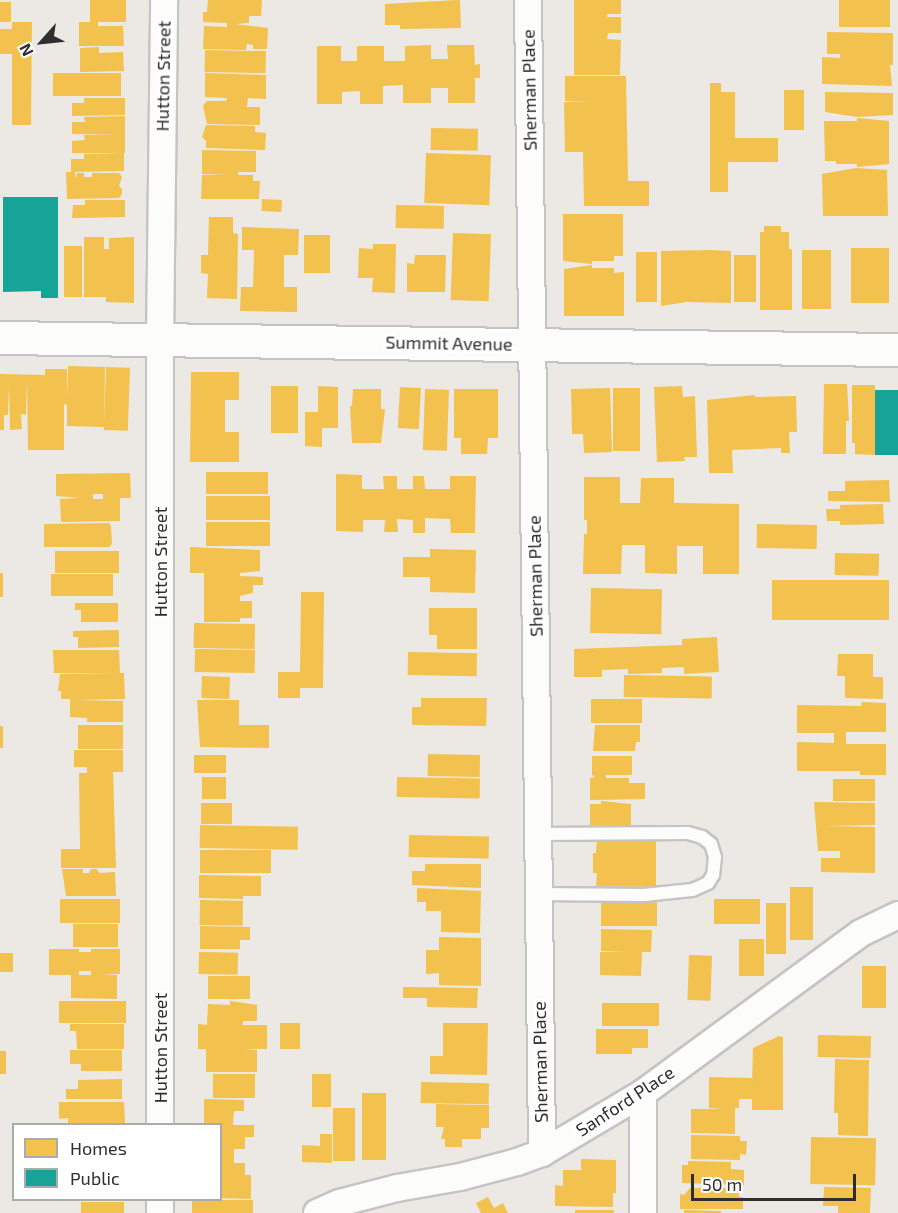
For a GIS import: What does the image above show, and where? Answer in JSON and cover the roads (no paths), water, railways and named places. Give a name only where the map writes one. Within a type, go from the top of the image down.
[{"type":"street","name":"Hutton Street","points":[[160,1123],[160,341],[164,0]]},
{"type":"street","name":"Sherman Place","points":[[528,0],[542,1153]]},
{"type":"street","name":"Summit Avenue","points":[[0,338],[898,350]]},
{"type":"street","name":"Sanford Place","points":[[317,1213],[339,1203],[397,1188],[459,1178],[542,1153],[643,1093],[861,933],[898,915]]},
{"type":"street","points":[[643,1093],[643,1213]]},
{"type":"lane","points":[[537,834],[688,833],[702,837],[711,844],[715,857],[713,875],[708,883],[692,890],[644,895],[538,894]]}]
